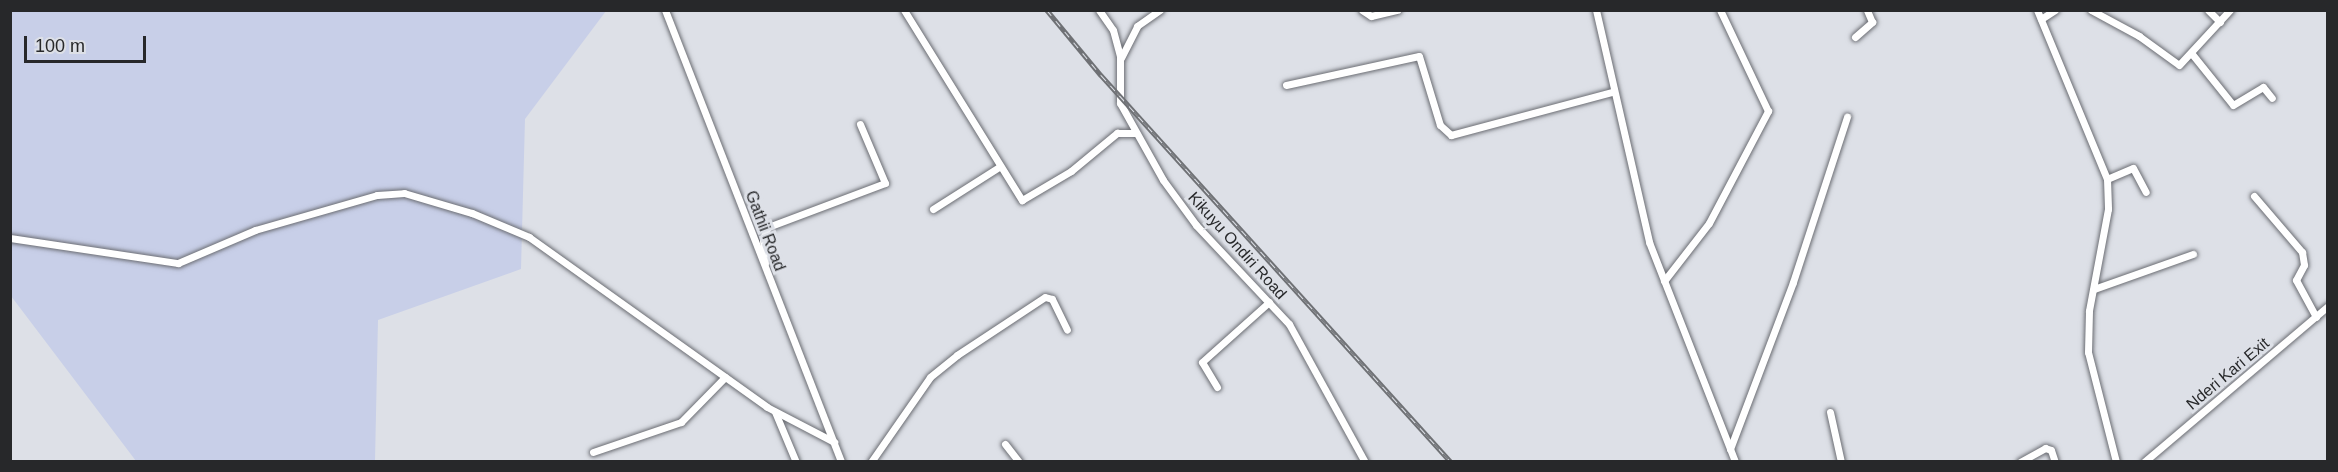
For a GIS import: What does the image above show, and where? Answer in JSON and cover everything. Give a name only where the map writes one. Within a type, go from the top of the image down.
[{"type":"street","name":"Gathii Road","points":[[665,10],[840,462]]},
{"type":"street","points":[[904,10],[999,167],[1026,201],[1117,133],[1136,133]]},
{"type":"street","name":"Kikuyu Ondiri Road","points":[[1099,10],[1113,30],[1121,58],[1119,98],[1136,133],[1196,225],[1269,302],[1310,356],[1365,462]]},
{"type":"street","points":[[1121,58],[1141,21],[1160,10]]},
{"type":"street","points":[[1362,10],[1371,16],[1398,10]]},
{"type":"street","points":[[1596,10],[1636,202],[1664,281],[1736,462]]},
{"type":"street","points":[[1664,281],[1709,223],[1768,111],[1720,10]]},
{"type":"street","points":[[1855,37],[1872,22],[1867,10]]},
{"type":"street","points":[[2037,10],[2107,178],[2108,209],[2094,289],[2088,352],[2116,462]]},
{"type":"street","points":[[2041,19],[2055,10]]},
{"type":"street","points":[[2091,10],[2139,36],[2179,65],[2192,54],[2230,10]]},
{"type":"street","points":[[2208,10],[2220,22]]},
{"type":"street","points":[[2192,54],[2233,105],[2263,87],[2272,98]]},
{"type":"street","points":[[1286,85],[1419,56],[1440,125],[1451,135],[1612,92]]},
{"type":"street","points":[[1730,449],[1793,282],[1847,117]]},
{"type":"street","points":[[765,268],[763,238],[768,227],[885,183],[860,124]]},
{"type":"street","points":[[933,209],[999,167]]},
{"type":"street","points":[[2107,178],[2133,168],[2146,192]]},
{"type":"street","points":[[10,238],[178,263],[255,230],[377,195],[404,193],[472,213],[529,237],[775,412],[834,442]]},
{"type":"street","points":[[2254,196],[2302,252],[2304,265],[2296,280],[2316,316]]},
{"type":"street","points":[[2094,289],[2193,254]]},
{"type":"street","points":[[871,462],[930,377],[957,355],[1045,297],[1052,299],[1067,330]]},
{"type":"street","points":[[1217,387],[1202,362],[1269,302]]},
{"type":"street","name":"Nderi Kari Exit","points":[[2144,462],[2328,306]]},
{"type":"street","points":[[593,452],[681,422],[725,377]]},
{"type":"street","points":[[775,412],[796,462]]},
{"type":"street","points":[[1830,412],[1841,462]]},
{"type":"street","points":[[1005,444],[1019,462]]},
{"type":"street","points":[[2020,462],[2045,448],[2051,450],[2055,462]]},
{"type":"shaded area","points":[[11,11],[606,11],[525,119],[521,269],[378,320],[375,461],[136,461],[11,296]]},
{"type":"railway","points":[[1047,10],[1101,75],[1451,462]]}]
